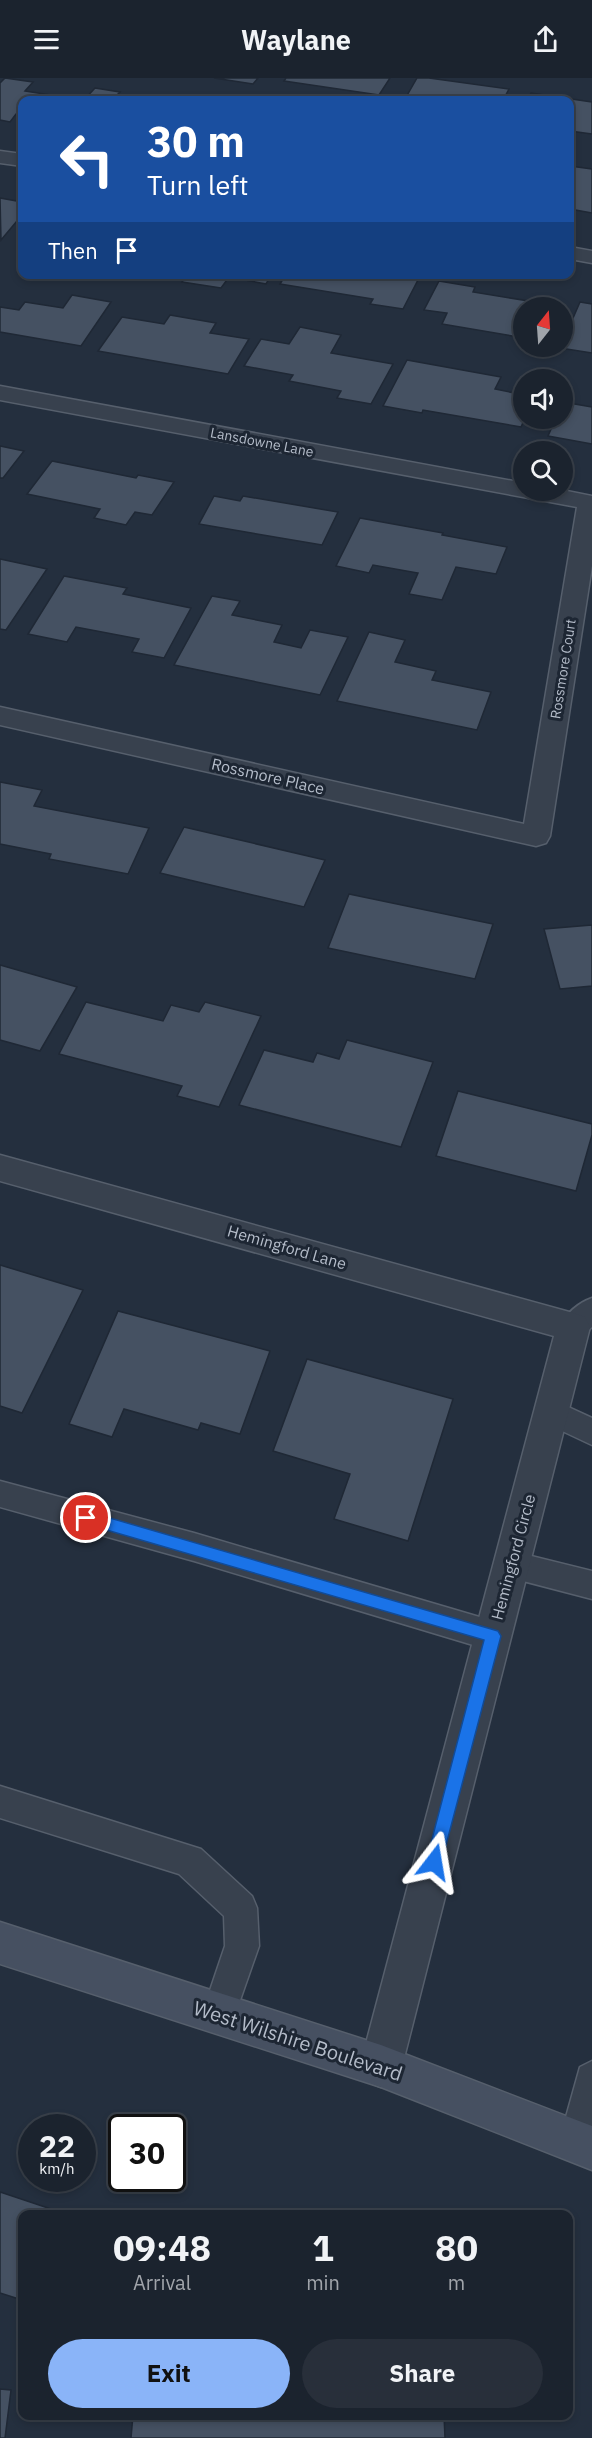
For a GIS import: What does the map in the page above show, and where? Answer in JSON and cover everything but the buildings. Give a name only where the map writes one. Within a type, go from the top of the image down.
[{"type":"street","points":[[0,157],[18,159]]},
{"type":"street","points":[[574,255],[592,257]]},
{"type":"street","name":"Lansdowne Lane","points":[[0,393],[513,488]]},
{"type":"street","name":"Lansdowne Lane","points":[[573,500],[591,503]]},
{"type":"street","name":"Rossmore Court","points":[[536,836],[591,503]]},
{"type":"street","name":"Rossmore Place","points":[[0,716],[536,836]]},
{"type":"street","name":"Hemingford Lane","points":[[0,1168],[583,1319]]},
{"type":"street","name":"Hemingford Circle","points":[[381,2066],[551,1412],[583,1319]]},
{"type":"street","name":"West Wilshire Boulevard","points":[[0,1943],[381,2066],[584,2145]]},
{"type":"lane","points":[[551,1412],[592,1432]]},
{"type":"lane","points":[[0,1494],[205,1551],[493,1636]]},
{"type":"lane","points":[[511,1565],[592,1585]]},
{"type":"lane","points":[[0,1802],[189,1861],[240,1908],[242,1946],[219,2014]]},
{"type":"lane","points":[[584,2145],[592,2079]]},
{"type":"route","points":[[86,1518],[194,1547],[493,1636],[434,1862]]}]
